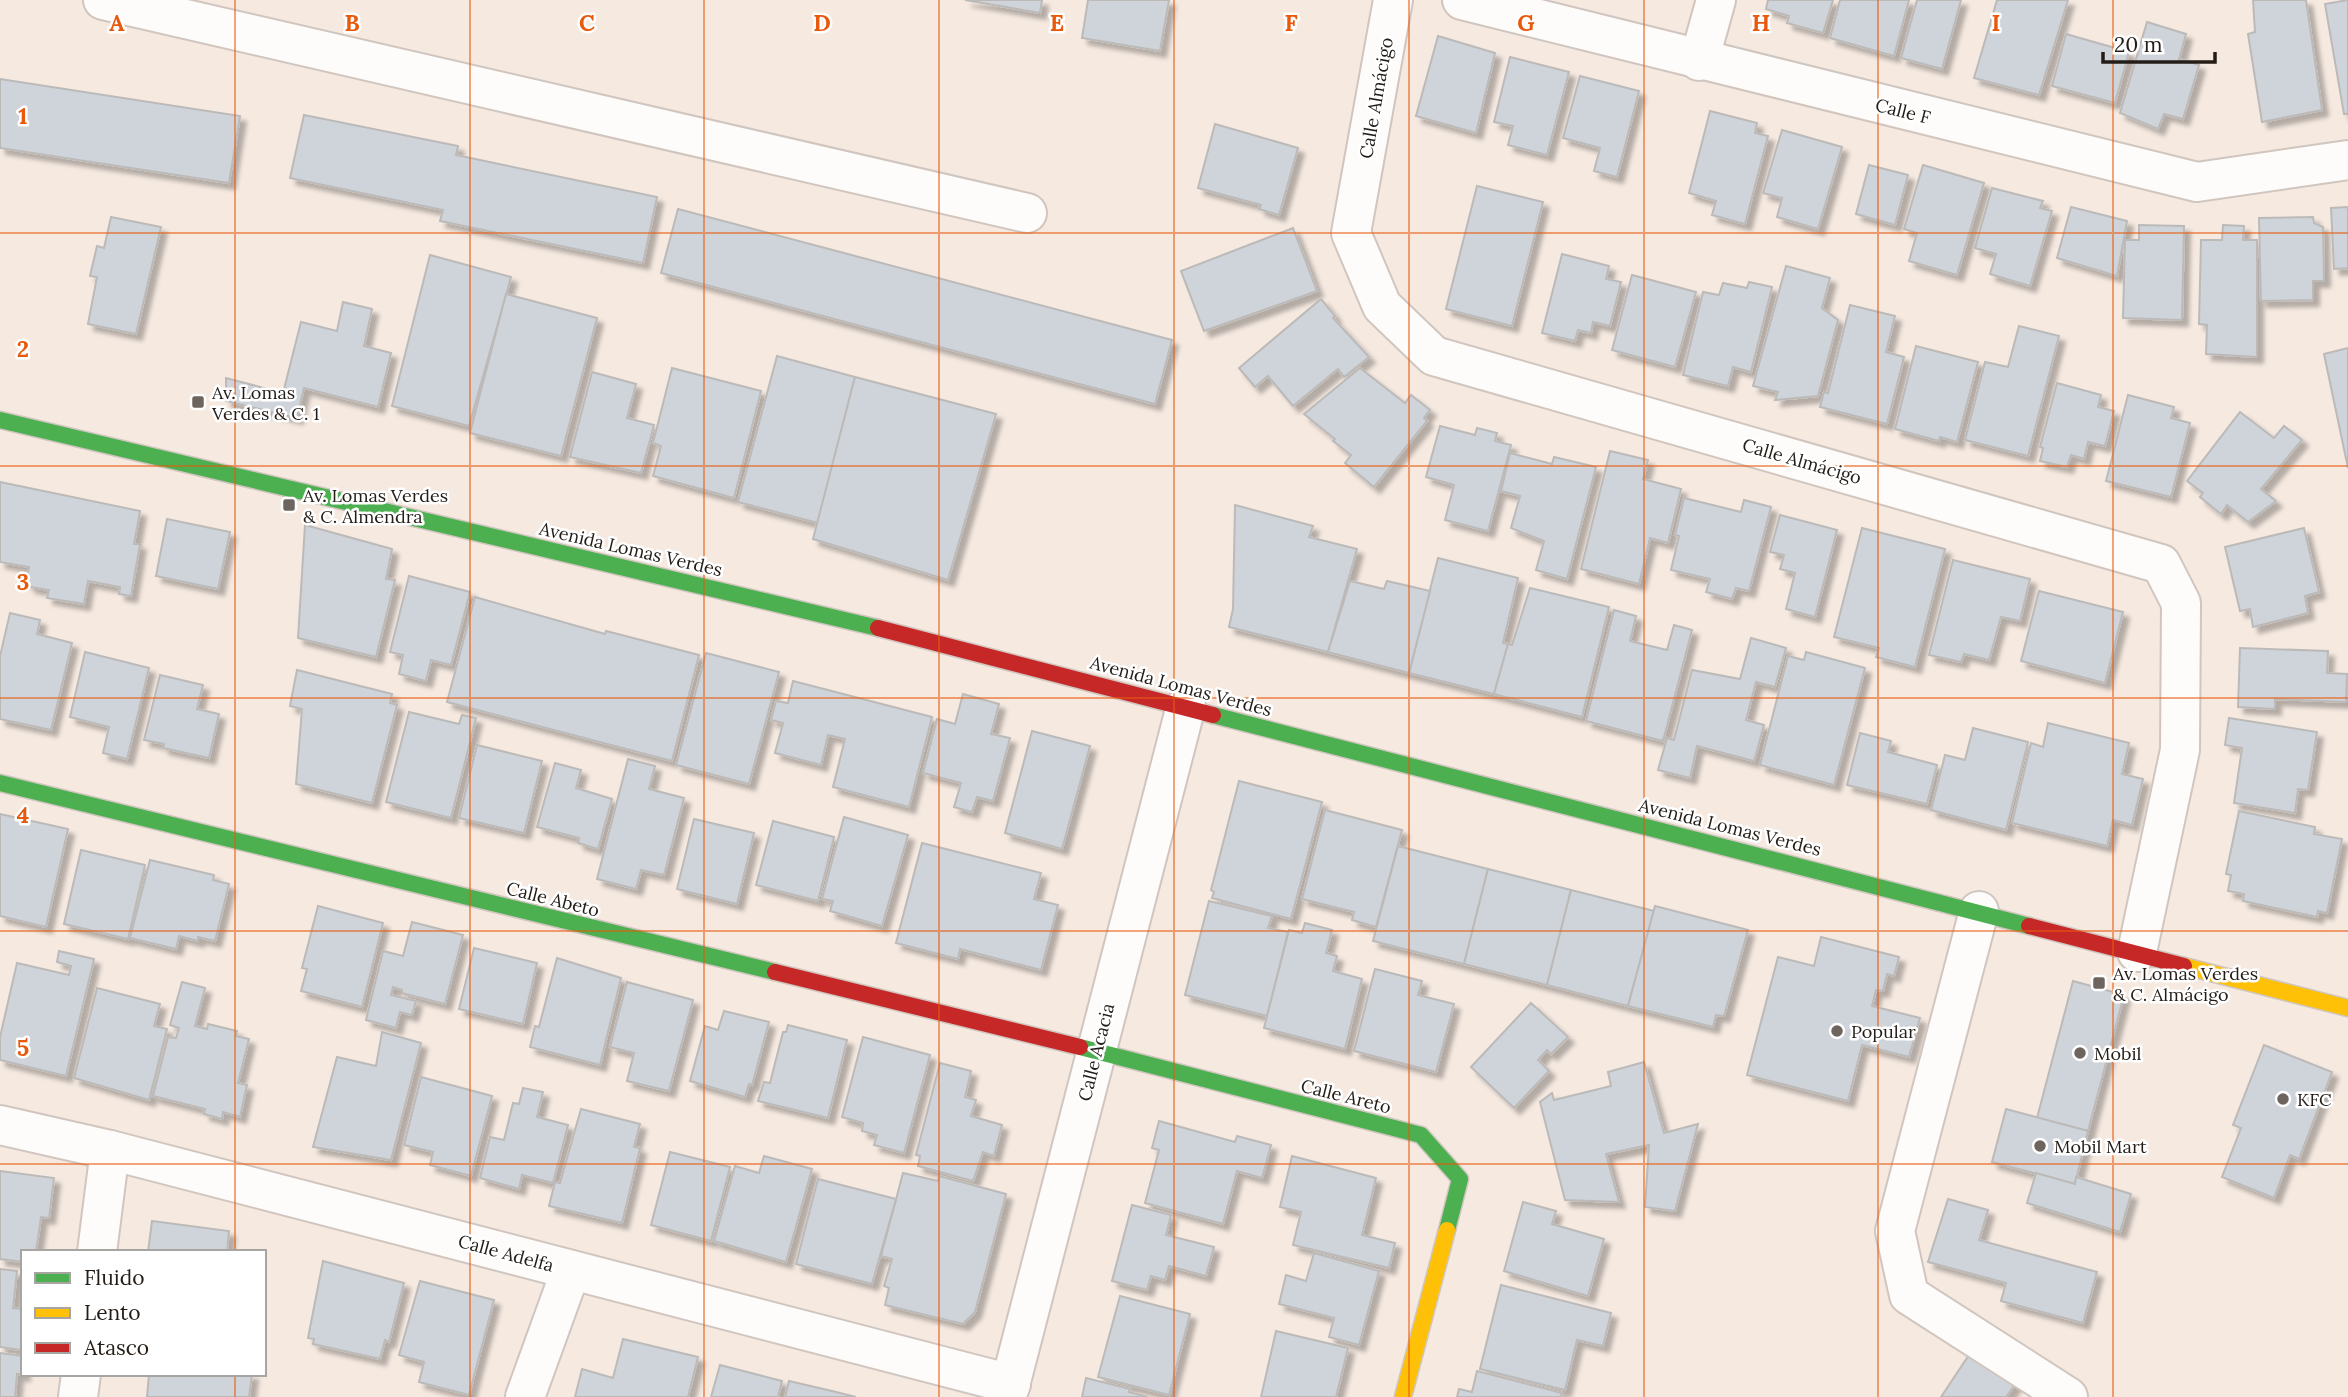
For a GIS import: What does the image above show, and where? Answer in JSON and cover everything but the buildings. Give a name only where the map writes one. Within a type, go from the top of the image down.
[{"type":"street","points":[[103,0],[1027,213]]},
{"type":"street","name":"Calle Almácigo","points":[[1393,0],[1352,233],[1382,306],[1434,356],[2161,564],[2181,603],[2180,750],[2137,952]]},
{"type":"street","name":"Calle F","points":[[1462,0],[1699,61],[2197,182],[2348,160]]},
{"type":"street","points":[[1699,61],[1716,0]]},
{"type":"street","name":"Avenida Lomas Verdes","points":[[0,420],[821,614],[1186,706],[2348,1008]]},
{"type":"street","name":"Calle Acacia","points":[[1009,1390],[1186,706]]},
{"type":"street","name":"Calle Abeto","points":[[0,783],[1096,1051]]},
{"type":"street","points":[[1979,911],[1895,1231],[1909,1295],[2068,1397]]},
{"type":"street","name":"Calle Areto","points":[[1096,1051],[1421,1135],[1460,1179],[1403,1397]]},
{"type":"street","name":"Calle Adelfa","points":[[0,1125],[110,1150],[571,1270],[1009,1390]]},
{"type":"street","points":[[97,1250],[110,1150]]},
{"type":"street","points":[[525,1397],[571,1270]]},
{"type":"street","points":[[78,1397],[81,1376]]},
{"type":"traffic: fast","points":[[0,420],[878,628]]},
{"type":"traffic: fast","points":[[1213,715],[2029,926]]},
{"type":"traffic: fast","points":[[0,783],[775,972]]},
{"type":"traffic: fast","points":[[1080,1047],[1421,1135],[1460,1179],[1447,1230]]},
{"type":"traffic: slow","points":[[2184,966],[2348,1008]]},
{"type":"traffic: slow","points":[[1403,1397],[1447,1230]]},
{"type":"traffic: jam","points":[[878,628],[1213,715]]},
{"type":"traffic: jam","points":[[2029,926],[2184,966]]},
{"type":"traffic: jam","points":[[775,972],[1080,1047]]},
{"type":"place","name":"Av. Lomas Verdes & C. 1","points":[[198,402]]},
{"type":"place","name":"Av. Lomas Verdes & C. Almendra","points":[[289,505]]},
{"type":"place","name":"Av. Lomas Verdes & C. Almácigo","points":[[2099,983]]},
{"type":"place","name":"Popular","points":[[1837,1031]]},
{"type":"place","name":"Mobil","points":[[2080,1053]]},
{"type":"place","name":"KFC","points":[[2283,1099]]},
{"type":"place","name":"Mobil Mart","points":[[2040,1146]]}]
